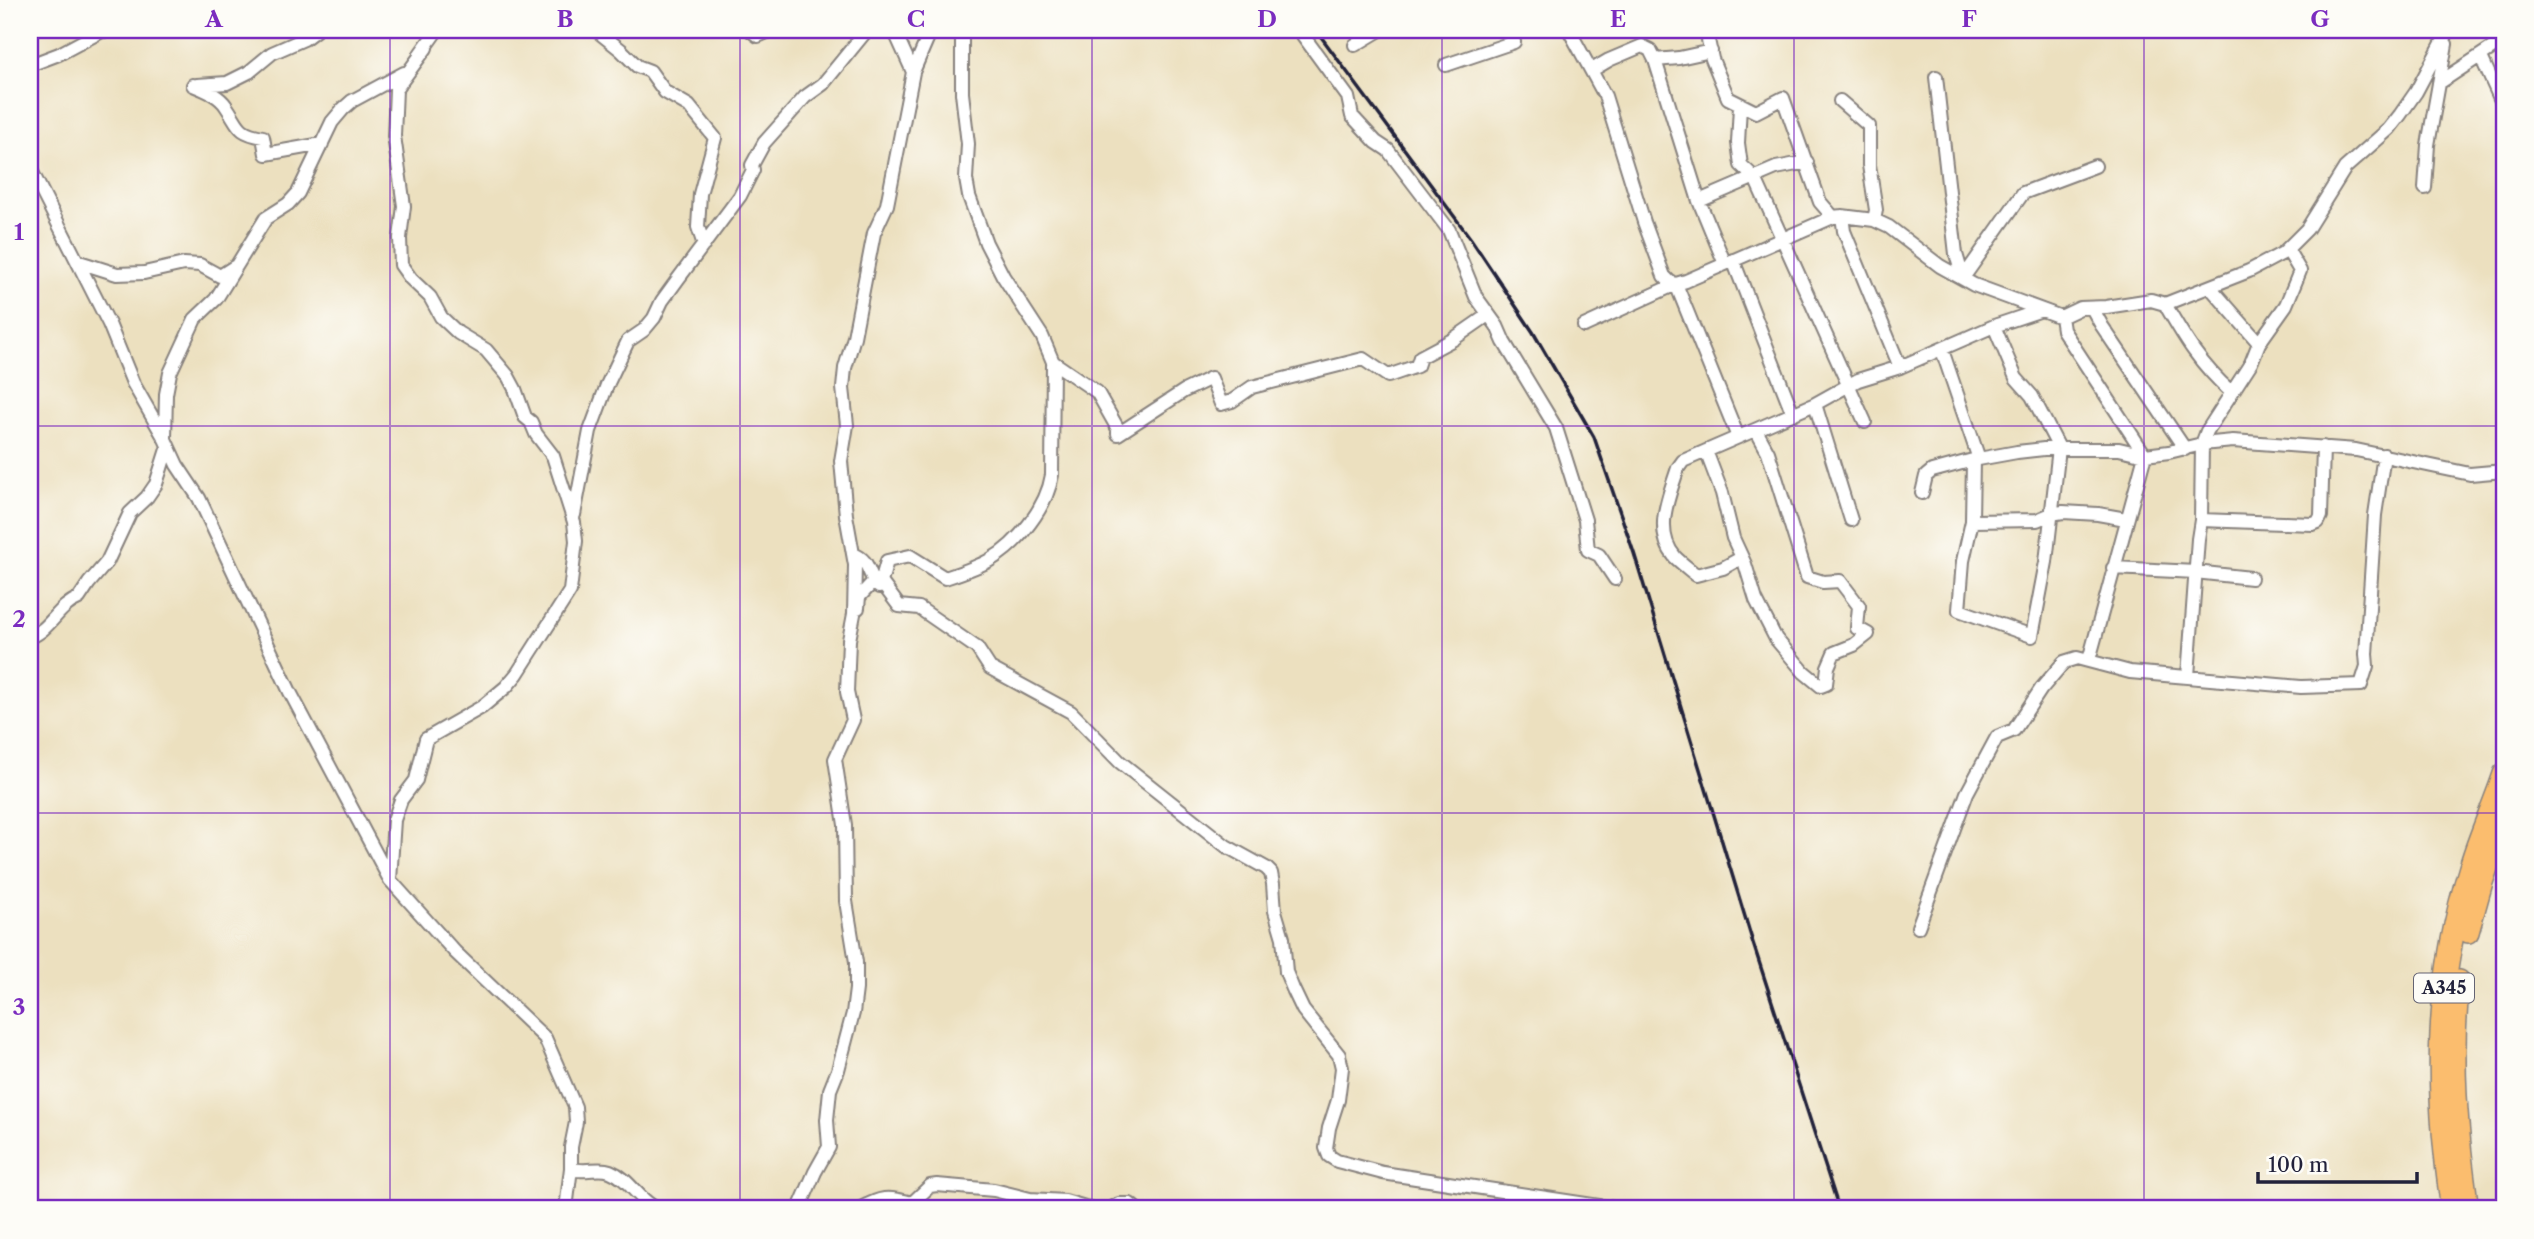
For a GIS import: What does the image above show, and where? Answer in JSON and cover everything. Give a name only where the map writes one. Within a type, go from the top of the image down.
[{"type":"highway","name":"A345","points":[[2452,1209],[2440,1097],[2440,1023],[2443,994],[2456,919],[2471,863],[2504,774]]},
{"type":"highway","name":"A345","points":[[2468,1209],[2456,1104],[2456,1006],[2471,919],[2504,819]]},
{"type":"street","points":[[30,65],[59,54],[102,31],[118,30]]},
{"type":"street","points":[[316,30],[304,39],[272,53],[249,72],[227,83],[193,85],[208,91],[225,104],[241,130],[263,137],[266,154],[322,144]]},
{"type":"street","points":[[437,30],[396,89],[394,136],[404,206],[400,238],[401,265],[430,297],[441,317],[458,333],[486,350],[508,376],[525,417],[553,456],[574,522]]},
{"type":"street","points":[[596,30],[637,66],[650,71],[665,92],[689,106],[715,138],[700,194],[698,228],[704,245]]},
{"type":"street","points":[[750,30],[758,36],[772,30]]},
{"type":"street","points":[[390,880],[394,820],[401,800],[416,780],[426,739],[482,707],[517,674],[570,591],[576,541],[574,507],[590,431],[624,348],[628,341],[644,330],[654,318],[662,301],[747,188],[753,170],[752,164],[764,144],[804,97],[823,84],[866,30]]},
{"type":"street","points":[[894,30],[913,72]]},
{"type":"street","points":[[854,614],[855,565],[841,461],[847,425],[843,388],[845,368],[874,233],[887,205],[913,72],[932,30]]},
{"type":"street","points":[[799,1209],[829,1147],[827,1120],[830,1090],[853,1013],[856,989],[856,962],[846,901],[845,825],[835,759],[853,720],[847,692],[849,640],[859,597],[877,582],[887,561],[909,556],[945,578],[983,564],[1003,552],[1033,518],[1050,488],[1052,475],[1053,362],[1042,336],[994,261],[969,197],[965,179],[968,144],[962,93],[962,30]]},
{"type":"street","points":[[1299,30],[1348,97],[1352,116],[1376,142],[1388,150],[1449,230],[1476,297],[1497,326],[1556,428],[1584,520],[1588,550],[1599,555],[1615,579]]},
{"type":"street","points":[[1355,45],[1380,30]]},
{"type":"street","points":[[1446,65],[1514,41],[1508,30]]},
{"type":"street","points":[[1569,30],[1605,96],[1644,222],[1664,276],[1676,284],[1738,437]]},
{"type":"street","points":[[1706,30],[1716,73],[1728,98],[1756,112],[1783,98],[1820,202],[1838,217],[1900,367]]},
{"type":"street","points":[[2425,188],[2428,145],[2449,30]]},
{"type":"street","points":[[1584,326],[1676,284],[1838,217],[1874,220],[1889,227],[1940,266],[1963,278],[2061,317],[2080,308],[2151,300],[2165,304],[2268,262],[2308,229],[2345,168],[2389,129],[2400,115],[2416,92],[2449,30]]},
{"type":"street","points":[[2439,83],[2504,40]]},
{"type":"street","points":[[1592,70],[1642,47],[1650,50],[1699,201],[1729,262],[1793,414]]},
{"type":"street","points":[[30,637],[41,632],[57,613],[79,598],[107,562],[130,513],[156,484],[167,443],[166,394],[170,373],[195,320],[216,299],[266,218],[288,204],[298,193],[332,122],[343,109],[352,101],[400,77],[426,48]]},
{"type":"street","points":[[1654,60],[1711,51]]},
{"type":"street","points":[[2481,57],[2504,107]]},
{"type":"street","points":[[1937,77],[1956,254],[1963,278]]},
{"type":"street","points":[[1840,101],[1869,126],[1869,165],[1876,210],[1874,220]]},
{"type":"street","points":[[1740,106],[1738,143],[1741,165],[1755,178],[1865,422]]},
{"type":"street","points":[[1699,201],[1776,168],[1807,162]]},
{"type":"street","points":[[1963,278],[2023,194],[2095,166]]},
{"type":"street","points":[[30,168],[34,188],[79,262],[148,413],[205,508],[290,692],[390,880],[455,952],[545,1038],[575,1107],[572,1168],[566,1209]]},
{"type":"street","points":[[2188,676],[2202,520],[2202,444],[2207,431],[2251,363],[2259,343],[2286,304],[2300,271],[2287,249]]},
{"type":"street","points":[[79,262],[117,274],[144,273],[184,264],[200,265],[220,276],[237,265]]},
{"type":"street","points":[[2210,287],[2259,343]]},
{"type":"street","points":[[2165,304],[2195,355],[2231,392]]},
{"type":"street","points":[[2092,307],[2185,449]]},
{"type":"street","points":[[1741,558],[1723,568],[1696,575],[1674,555],[1664,534],[1662,522],[1678,468],[1684,461],[1815,404],[1847,385],[1900,367],[1994,326],[2042,310]]},
{"type":"street","points":[[1053,362],[1097,392],[1118,429],[1118,434],[1184,390],[1211,378],[1221,404],[1232,401],[1252,387],[1363,359],[1388,376],[1417,366],[1420,357],[1488,316]]},
{"type":"street","points":[[2061,317],[2063,330],[2145,455],[2089,660]]},
{"type":"street","points":[[1942,350],[1976,460],[1972,522],[1963,561],[1959,610],[2032,636],[2059,449],[2032,396],[2016,377],[1994,326]]},
{"type":"street","points":[[1815,404],[1851,520]]},
{"type":"street","points":[[1706,451],[1756,600],[1776,639],[1818,685],[1826,684],[1828,667],[1834,653],[1854,645],[1868,634],[1857,628],[1859,607],[1840,581],[1823,582],[1807,577],[1768,452],[1756,430]]},
{"type":"street","points":[[1922,493],[1926,476],[1932,471],[1976,460],[2044,449],[2119,449],[2145,455],[2233,441],[2323,447],[2384,455],[2470,474],[2502,473]]},
{"type":"street","points":[[2202,520],[2318,522],[2321,516],[2323,447]]},
{"type":"street","points":[[1918,927],[1967,793],[1997,737],[2014,730],[2040,689],[2064,662],[2077,657],[2130,672],[2301,687],[2361,685],[2367,666],[2375,515],[2384,455]]},
{"type":"street","points":[[1972,522],[2036,520],[2051,514],[2098,514],[2126,519]]},
{"type":"street","points":[[853,554],[868,564],[877,582],[899,606],[919,608],[977,648],[990,668],[1072,712],[1121,762],[1226,846],[1271,873],[1276,919],[1283,937],[1286,972],[1303,1010],[1339,1055],[1342,1068],[1338,1100],[1326,1148],[1329,1156],[1337,1161],[1383,1173],[1619,1209]]},
{"type":"street","points":[[2113,568],[2250,578]]},
{"type":"street","points":[[572,1168],[580,1172],[607,1169],[631,1184],[649,1205],[657,1209]]},
{"type":"street","points":[[859,1209],[879,1198],[912,1203],[930,1186],[937,1185],[994,1190],[1030,1199],[1065,1201],[1092,1209]]},
{"type":"street","points":[[1110,1209],[1119,1204],[1130,1204],[1136,1209]]},
{"type":"railway","points":[[1316,30],[1471,239],[1533,332],[1594,437],[1634,553],[1753,943],[1839,1209]]}]
